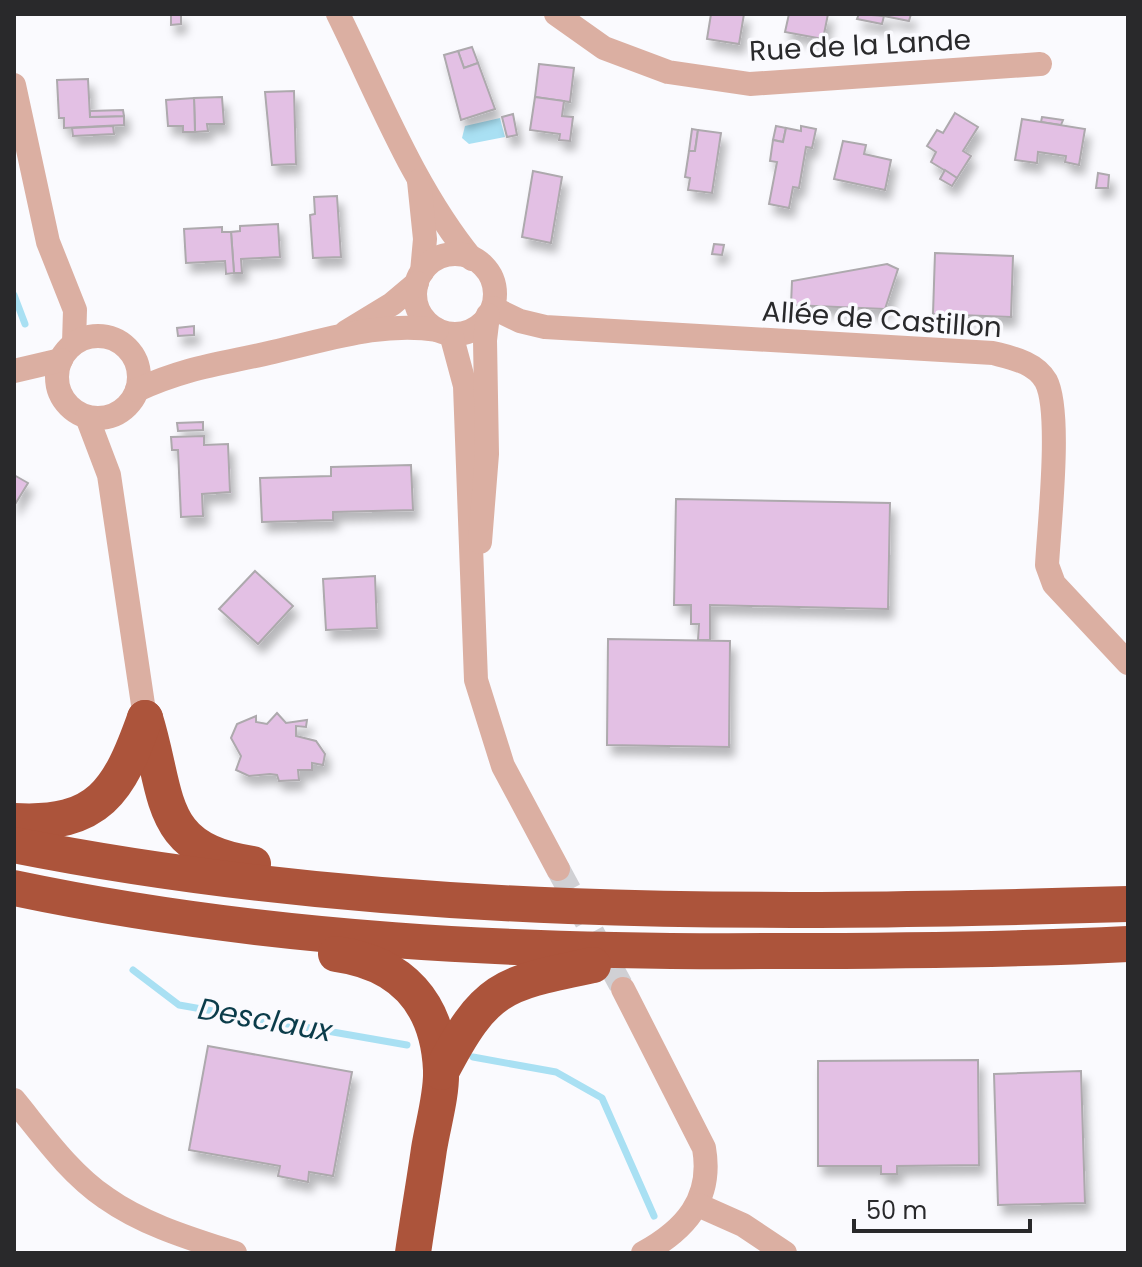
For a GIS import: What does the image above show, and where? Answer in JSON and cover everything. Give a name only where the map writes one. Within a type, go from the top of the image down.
[{"type":"highway","points":[[14,821],[62,819],[99,801],[115,787],[128,766],[145,718]]},
{"type":"highway","points":[[145,718],[167,810],[186,839],[201,850],[236,862],[277,867],[528,889],[591,908]]},
{"type":"highway","points":[[14,845],[92,861],[338,893],[591,908],[928,910],[1128,904]]},
{"type":"highway","points":[[14,888],[127,909],[329,935],[460,946],[658,952],[1011,950],[1128,944]]},
{"type":"highway","points":[[14,903],[161,931],[375,961],[396,972],[414,992],[436,1041],[441,1072],[413,1253]]},
{"type":"highway","points":[[441,1072],[478,1009],[503,990],[530,978],[658,952]]},
{"type":"street","points":[[338,14],[419,179],[449,230],[472,259],[486,269],[493,281],[485,506],[472,588]]},
{"type":"street","name":"Rue de la Lande","points":[[556,14],[604,48],[668,72],[750,84],[1040,64]]},
{"type":"street","points":[[14,85],[48,242],[75,310],[103,336],[122,343],[133,356],[140,377],[137,390],[122,411],[109,475]]},
{"type":"street","points":[[419,179],[425,239],[415,301],[420,313],[444,332],[465,386],[476,680],[491,736],[503,766],[558,869]]},
{"type":"street","points":[[344,333],[392,304],[438,258],[451,254],[472,259]]},
{"type":"street","points":[[75,310],[67,351],[56,377],[59,392],[73,411],[87,417],[110,417],[122,411]]},
{"type":"street","points":[[137,390],[190,367],[267,353],[344,333],[418,326],[444,332],[476,328],[490,312]]},
{"type":"street","name":"Allée de Castillon","points":[[490,312],[545,327],[993,353],[1034,367],[1046,382],[1053,409],[1047,565],[1054,584],[1128,663]]},
{"type":"street","points":[[14,373],[67,351],[84,338],[103,336]]},
{"type":"street","points":[[133,356],[190,367]]},
{"type":"street","points":[[14,373],[59,392]]},
{"type":"street","points":[[87,417],[109,475],[145,718]]},
{"type":"street","points":[[623,989],[689,1116],[704,1148],[707,1166],[698,1205],[684,1226],[643,1253]]},
{"type":"street","points":[[14,1100],[69,1166],[106,1199],[173,1233],[235,1253]]},
{"type":"street","points":[[698,1205],[743,1225],[785,1253]]},
{"type":"water","points":[[500,118],[505,137],[469,144],[462,138],[465,126]]},
{"type":"building","points":[[171,14],[181,14],[181,24],[171,25]]},
{"type":"building","points":[[711,14],[744,14],[739,44],[707,39]]},
{"type":"building","points":[[789,14],[828,14],[823,39],[785,32]]},
{"type":"building","points":[[859,14],[884,16],[882,24],[857,19]]},
{"type":"building","points":[[874,14],[911,14],[909,21]]},
{"type":"building","points":[[472,47],[478,63],[464,68],[458,51]]},
{"type":"building","points":[[458,51],[464,68],[478,63],[495,109],[461,120],[444,55]]},
{"type":"building","points":[[539,64],[574,68],[570,102],[535,97]]},
{"type":"building","points":[[88,79],[90,117],[124,116],[124,125],[64,128],[64,118],[59,118],[57,80]]},
{"type":"building","points":[[294,91],[296,164],[272,165],[265,92]]},
{"type":"building","points":[[222,97],[224,124],[207,124],[208,131],[195,132],[194,98]]},
{"type":"building","points":[[535,97],[564,101],[562,116],[573,117],[570,141],[559,140],[560,134],[530,130]]},
{"type":"building","points":[[194,98],[195,132],[183,132],[183,126],[168,126],[166,100]]},
{"type":"building","points":[[123,110],[124,116],[90,117],[90,111]]},
{"type":"building","points":[[955,113],[978,127],[963,151],[971,156],[957,178],[931,162],[936,152],[927,146],[937,130],[943,133]]},
{"type":"building","points":[[513,114],[517,135],[507,137],[502,117]]},
{"type":"building","points":[[1042,117],[1063,120],[1061,125],[1041,122]]},
{"type":"building","points":[[1022,119],[1085,129],[1079,165],[1065,162],[1066,156],[1038,152],[1037,163],[1015,160]]},
{"type":"building","points":[[113,126],[114,134],[73,136],[72,128]]},
{"type":"building","points":[[776,126],[786,128],[783,142],[773,140]]},
{"type":"building","points":[[801,126],[816,129],[812,148],[806,147],[799,188],[793,187],[789,208],[769,204],[777,162],[770,161],[773,140],[783,142],[786,128],[801,131]]},
{"type":"building","points":[[692,129],[698,130],[695,151],[689,151]]},
{"type":"building","points":[[698,130],[721,133],[712,193],[688,190],[690,178],[685,177],[689,151],[695,151]]},
{"type":"building","points":[[843,141],[866,145],[864,154],[891,160],[885,190],[834,179]]},
{"type":"building","points":[[945,170],[957,178],[952,186],[940,179]]},
{"type":"building","points":[[533,171],[562,177],[551,243],[522,237]]},
{"type":"building","points":[[1098,173],[1109,175],[1108,188],[1096,188]]},
{"type":"building","points":[[337,196],[341,257],[313,258],[310,215],[315,214],[314,197]]},
{"type":"building","points":[[278,224],[280,257],[241,259],[242,273],[234,273],[231,232],[240,231],[240,226]]},
{"type":"building","points":[[222,227],[222,232],[231,232],[234,273],[226,274],[225,261],[186,263],[184,229]]},
{"type":"building","points":[[714,244],[724,245],[722,255],[712,254]]},
{"type":"building","points":[[935,253],[1013,256],[1011,317],[933,314]]},
{"type":"building","points":[[887,264],[898,269],[885,309],[791,305],[792,281]]},
{"type":"building","points":[[194,326],[194,335],[178,336],[177,328]]},
{"type":"building","points":[[203,422],[203,430],[178,431],[177,423]]},
{"type":"building","points":[[204,436],[204,445],[228,444],[230,492],[202,494],[203,516],[181,517],[178,450],[172,450],[171,437]]},
{"type":"building","points":[[411,465],[413,510],[333,512],[333,520],[262,522],[260,478],[331,476],[331,467]]},
{"type":"building","points":[[14,475],[28,483],[14,506]]},
{"type":"building","points":[[676,499],[890,503],[888,609],[710,605],[710,640],[698,640],[699,624],[691,624],[691,605],[674,605]]},
{"type":"building","points":[[255,571],[293,606],[258,644],[219,609]]},
{"type":"building","points":[[375,576],[377,628],[326,630],[323,579]]},
{"type":"building","points":[[608,639],[730,641],[729,747],[607,745]]},
{"type":"building","points":[[277,713],[286,723],[307,720],[306,727],[296,726],[296,736],[316,741],[325,754],[323,765],[312,763],[312,770],[298,770],[299,780],[279,781],[277,775],[249,776],[236,770],[241,756],[231,738],[237,724],[256,716],[256,722],[267,724]]},
{"type":"building","points":[[208,1046],[352,1072],[333,1176],[309,1172],[308,1182],[278,1176],[280,1166],[189,1150]]},
{"type":"building","points":[[978,1060],[979,1165],[897,1166],[897,1174],[881,1174],[881,1166],[818,1166],[818,1061]]},
{"type":"building","points":[[1081,1071],[1085,1203],[998,1205],[994,1074]]},
{"type":"waterway","name":"Desclaux","points":[[14,295],[25,324]]},
{"type":"waterway","name":"Desclaux","points":[[133,970],[179,1005],[407,1045]]},
{"type":"waterway","name":"Desclaux","points":[[473,1057],[556,1072],[602,1098],[654,1216]]},
{"type":"tunnel","points":[[558,869],[623,989]]}]
